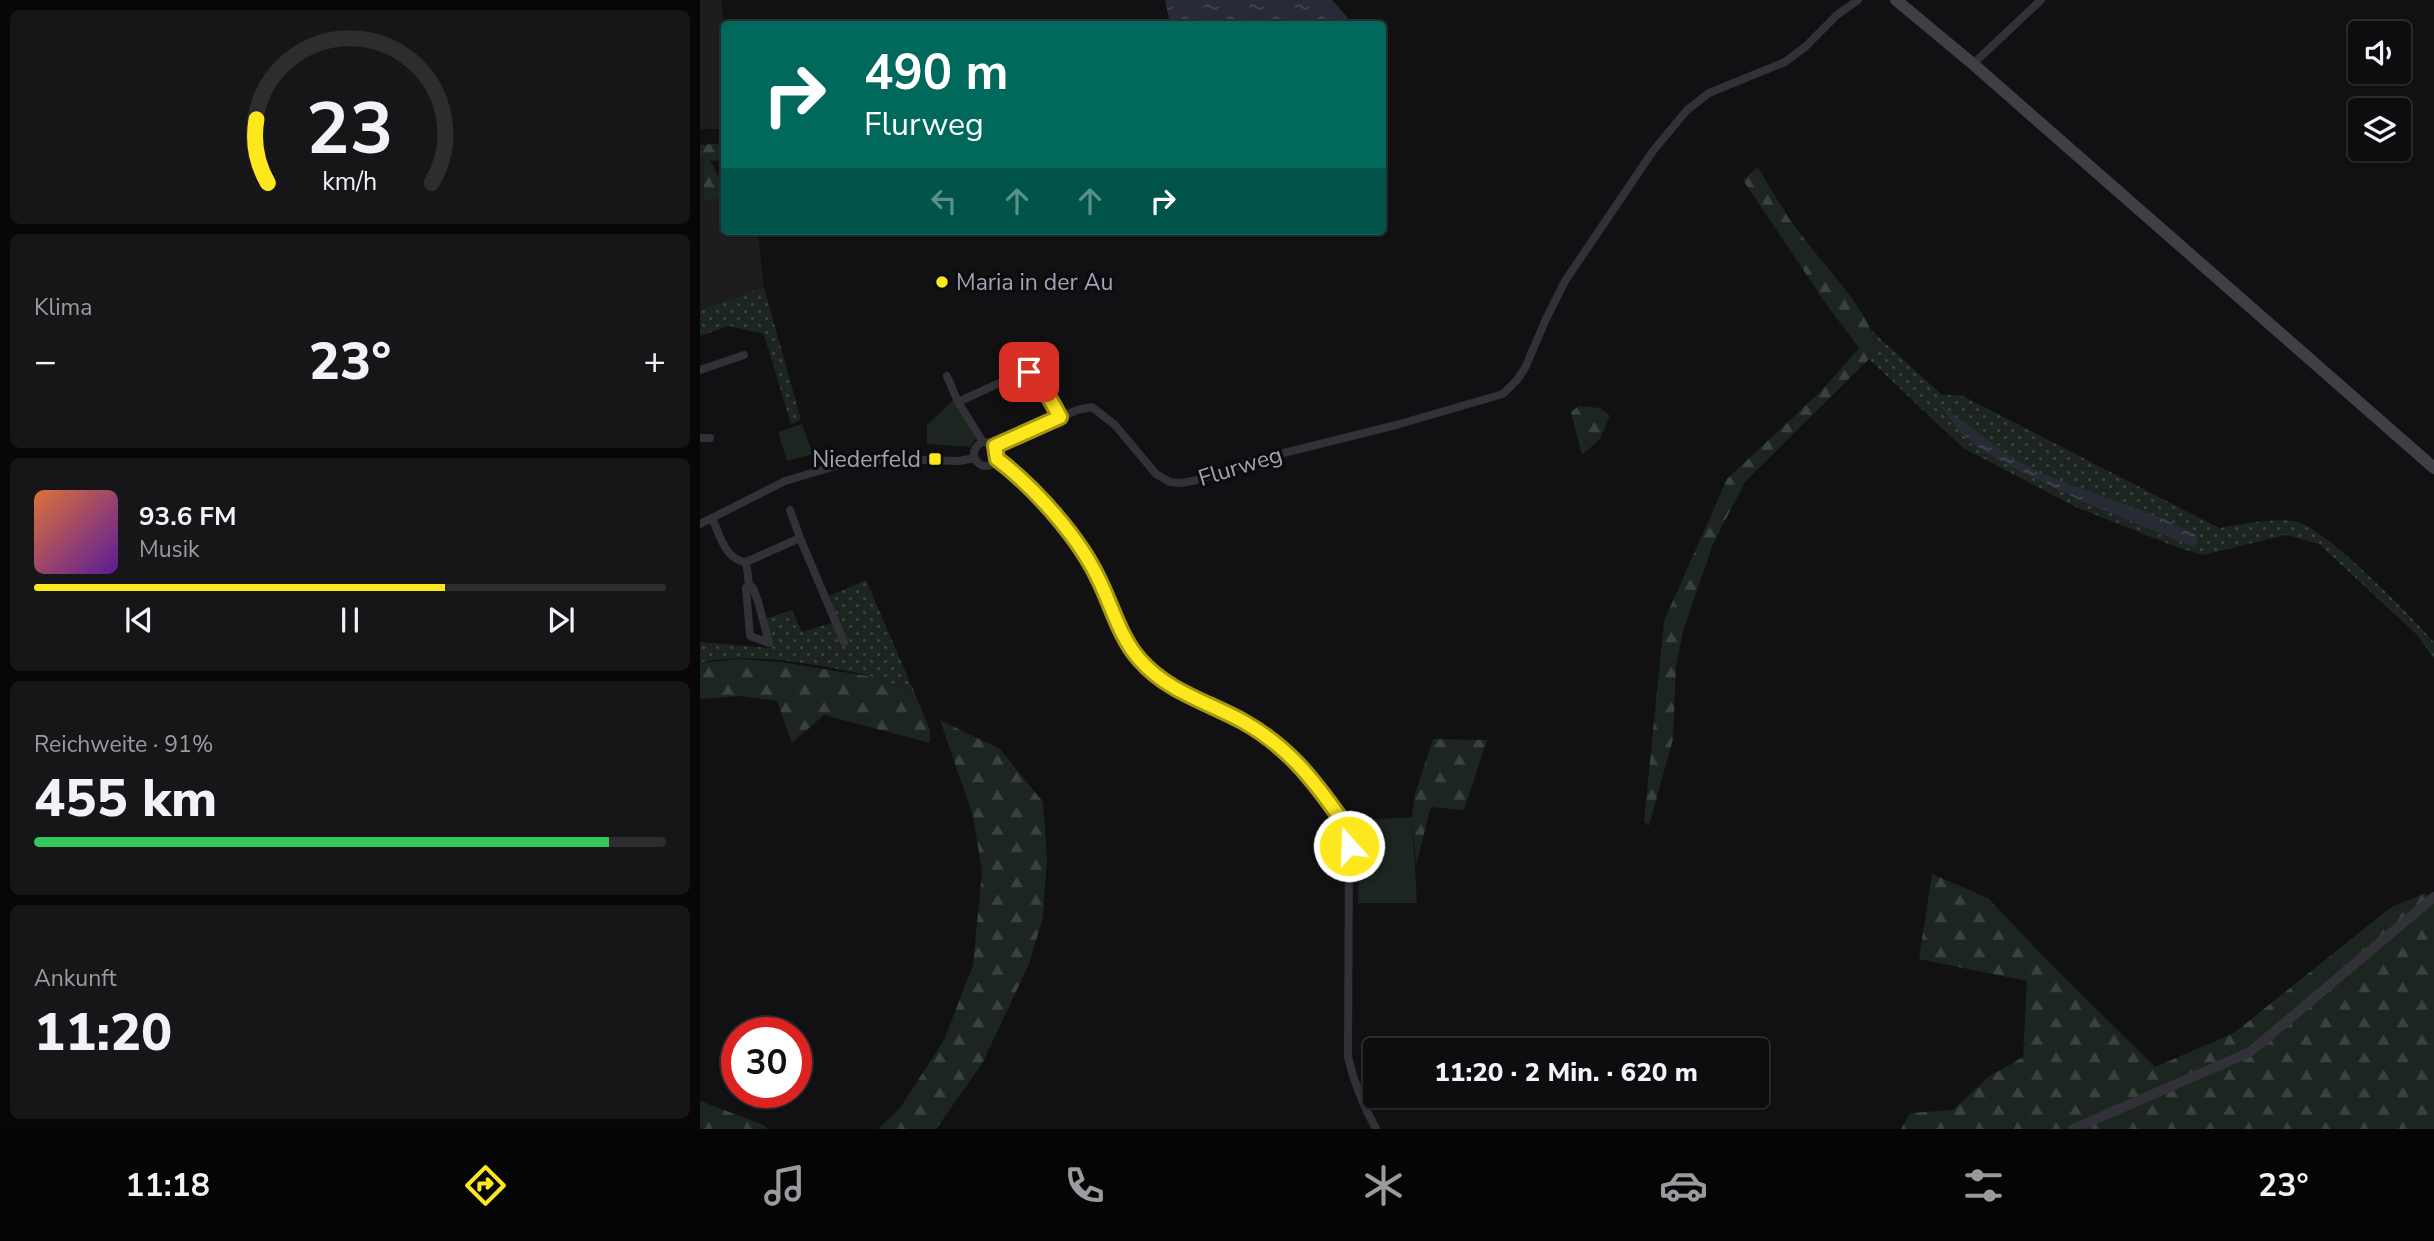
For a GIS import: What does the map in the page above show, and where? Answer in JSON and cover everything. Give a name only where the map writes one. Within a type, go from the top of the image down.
[{"type":"main road","points":[[1896,0],[1973,64],[2434,468]]},
{"type":"street","name":"Flurweg","points":[[995,446],[1084,407],[1092,407],[1099,410],[1156,474],[1171,482],[1181,483],[1251,461],[1396,425],[1503,394],[1525,368],[1565,281],[1653,151],[1687,110],[1709,93],[1785,62],[1805,47],[1836,15],[1858,0]]},
{"type":"street","points":[[1973,64],[2042,0]]},
{"type":"street","points":[[700,370],[744,355]]},
{"type":"street","points":[[958,402],[1018,374],[1029,372],[1038,378],[1060,417]]},
{"type":"street","points":[[947,376],[958,402],[984,442]]},
{"type":"street","points":[[700,438],[710,438]]},
{"type":"street","points":[[975,458],[976,447],[984,442],[995,446],[997,459],[1025,482],[1084,553],[1107,595],[1126,641],[1138,659],[1162,681],[1241,720],[1285,750],[1306,771],[1345,826],[1349,846],[1349,1057],[1361,1101],[1376,1129]]},
{"type":"street","points":[[700,524],[785,481],[839,465],[889,459],[959,461],[975,458],[986,466],[997,459]]},
{"type":"street","points":[[790,510],[844,642]]},
{"type":"street","points":[[712,518],[730,558],[746,562],[800,538]]},
{"type":"street","points":[[746,562],[749,584],[758,601],[769,643],[750,636],[746,588],[749,584]]},
{"type":"street","points":[[2073,1129],[2249,1052],[2434,897]]},
{"type":"shaded area","points":[[700,0],[721,0],[723,21],[721,21],[721,129],[700,129]]},
{"type":"shaded area","points":[[700,157],[704,157],[704,199],[721,198],[721,235],[758,235],[764,287],[700,310]]},
{"type":"green space","points":[[721,143],[721,160],[710,161],[721,180],[721,198],[704,200],[704,158],[700,157],[700,145]]},
{"type":"green space","points":[[1758,167],[1793,224],[1853,299],[1876,343],[1869,359],[1745,482],[1713,544],[1683,631],[1676,666],[1673,739],[1649,826],[1644,821],[1664,621],[1727,479],[1822,390],[1859,348],[1743,180]]},
{"type":"green space","points":[[764,287],[801,420],[791,424],[764,334],[729,326],[700,336],[700,310]]},
{"type":"green space","points":[[1872,331],[1942,395],[1961,395],[2219,528],[2275,520],[2294,521],[2307,526],[2345,554],[2407,613],[2434,642],[2434,658],[2416,634],[2319,544],[2286,535],[2203,555],[2076,507],[1963,448],[1869,359],[1876,343]]},
{"type":"green space","points":[[954,399],[976,439],[970,447],[927,444],[927,425]]},
{"type":"green space","points":[[1579,406],[1600,408],[1610,416],[1600,439],[1582,455],[1571,412]]},
{"type":"green space","points":[[802,424],[813,454],[787,461],[778,432]]},
{"type":"green space","points":[[866,580],[916,696],[882,679],[788,661],[740,658],[700,663],[700,642],[771,648],[765,619],[792,610],[802,632],[838,621],[829,596]]},
{"type":"green space","points":[[740,659],[780,662],[880,678],[916,696],[930,730],[930,743],[824,715],[792,743],[777,701],[742,696],[700,699],[700,663]]},
{"type":"green space","points":[[940,720],[1000,749],[1043,802],[1047,857],[1043,917],[1029,964],[982,1064],[936,1129],[878,1129],[900,1108],[944,1040],[973,965],[982,872],[973,816]]},
{"type":"green space","points":[[1433,739],[1487,740],[1464,810],[1431,807],[1416,865],[1412,817],[1415,794]]},
{"type":"green space","points":[[1412,817],[1417,903],[1358,903],[1360,820]]},
{"type":"green space","points":[[1932,874],[1988,898],[2155,1067],[2234,1033],[2390,908],[2425,893],[2434,902],[2434,1129],[1901,1129],[1910,1113],[1953,1110],[1988,1077],[2023,1057],[2027,981],[1919,959]]},
{"type":"green space","points":[[700,1101],[764,1125],[767,1129],[700,1129]]},
{"type":"water","points":[[1165,0],[1332,0],[1348,21],[1169,21]]},
{"type":"water","points":[[1940,405],[2012,458],[2043,474],[2164,519],[2195,534],[2198,540],[2194,547],[2084,502],[2010,466],[1983,451],[1960,432]]},
{"type":"place","name":"Maria in der Au","points":[[942,282]]},
{"type":"place","name":"Niederfeld","points":[[935,459]]},
{"type":"route","points":[[1029,372],[1038,378],[1060,417],[995,446],[997,459],[1025,482],[1084,553],[1098,576],[1126,641],[1138,659],[1162,681],[1241,720],[1285,750],[1306,771],[1341,819],[1349,846]]}]
